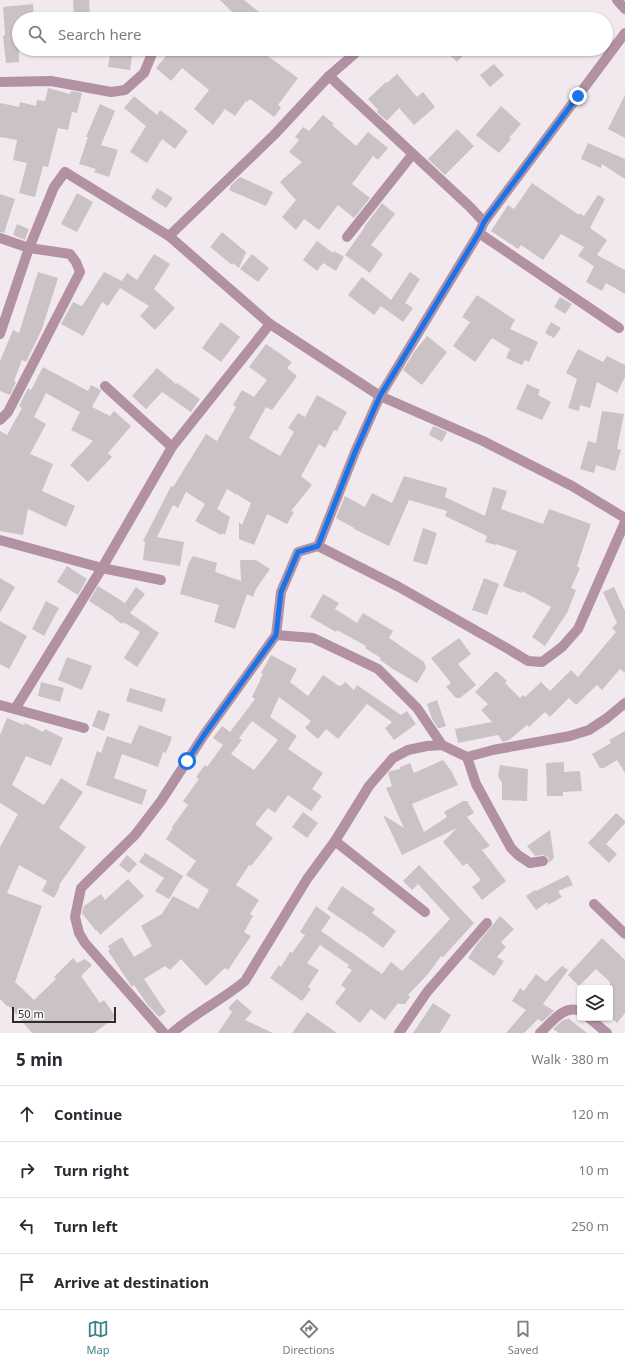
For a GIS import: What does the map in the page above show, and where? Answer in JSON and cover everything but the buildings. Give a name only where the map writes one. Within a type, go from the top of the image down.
[{"type":"street","points":[[617,0],[625,9]]},
{"type":"street","points":[[613,48],[625,32]]},
{"type":"street","points":[[0,82],[51,81],[111,92],[125,90],[144,73],[151,56]]},
{"type":"street","points":[[169,236],[274,135],[329,76],[352,56]]},
{"type":"street","points":[[318,546],[355,452],[380,396],[479,233],[484,222],[607,56]]},
{"type":"street","points":[[329,76],[412,155],[470,207],[484,222]]},
{"type":"street","points":[[347,237],[412,155]]},
{"type":"street","points":[[0,334],[29,248],[54,187],[65,172],[169,236],[270,324],[380,396],[503,452],[572,486],[625,518]]},
{"type":"street","points":[[479,233],[619,328]]},
{"type":"street","points":[[0,238],[29,248],[70,254],[76,262],[80,272],[8,412],[0,420]]},
{"type":"street","points":[[15,709],[102,568],[172,447],[270,324]]},
{"type":"street","points":[[105,386],[172,447]]},
{"type":"street","points":[[164,1033],[85,943],[79,933],[75,917],[81,888],[136,835],[162,801],[204,735],[276,635],[281,592],[298,552],[318,546],[399,587],[528,661],[542,662],[562,647],[578,629],[625,522]]},
{"type":"street","points":[[0,540],[102,568],[161,580]]},
{"type":"street","points":[[276,635],[313,638],[378,669],[417,708],[442,745]]},
{"type":"street","points":[[172,1033],[181,1025],[232,992],[245,981],[307,879],[334,841],[369,786],[393,758],[408,750],[442,745],[468,757],[493,750],[570,736],[589,730],[607,718],[625,703]]},
{"type":"street","points":[[0,705],[84,728]]},
{"type":"street","points":[[468,757],[476,784],[511,848],[530,863],[543,861]]},
{"type":"street","points":[[334,841],[425,912]]},
{"type":"street","points":[[594,904],[625,934]]},
{"type":"street","points":[[399,1033],[427,992],[487,923]]},
{"type":"street","points":[[540,1033],[565,1010],[577,1010]]},
{"type":"street","points":[[592,1021],[607,1033]]},
{"type":"route","points":[[187,761],[276,635],[281,592],[298,552],[318,546],[355,452],[380,396],[479,233],[484,222],[578,96]]}]
